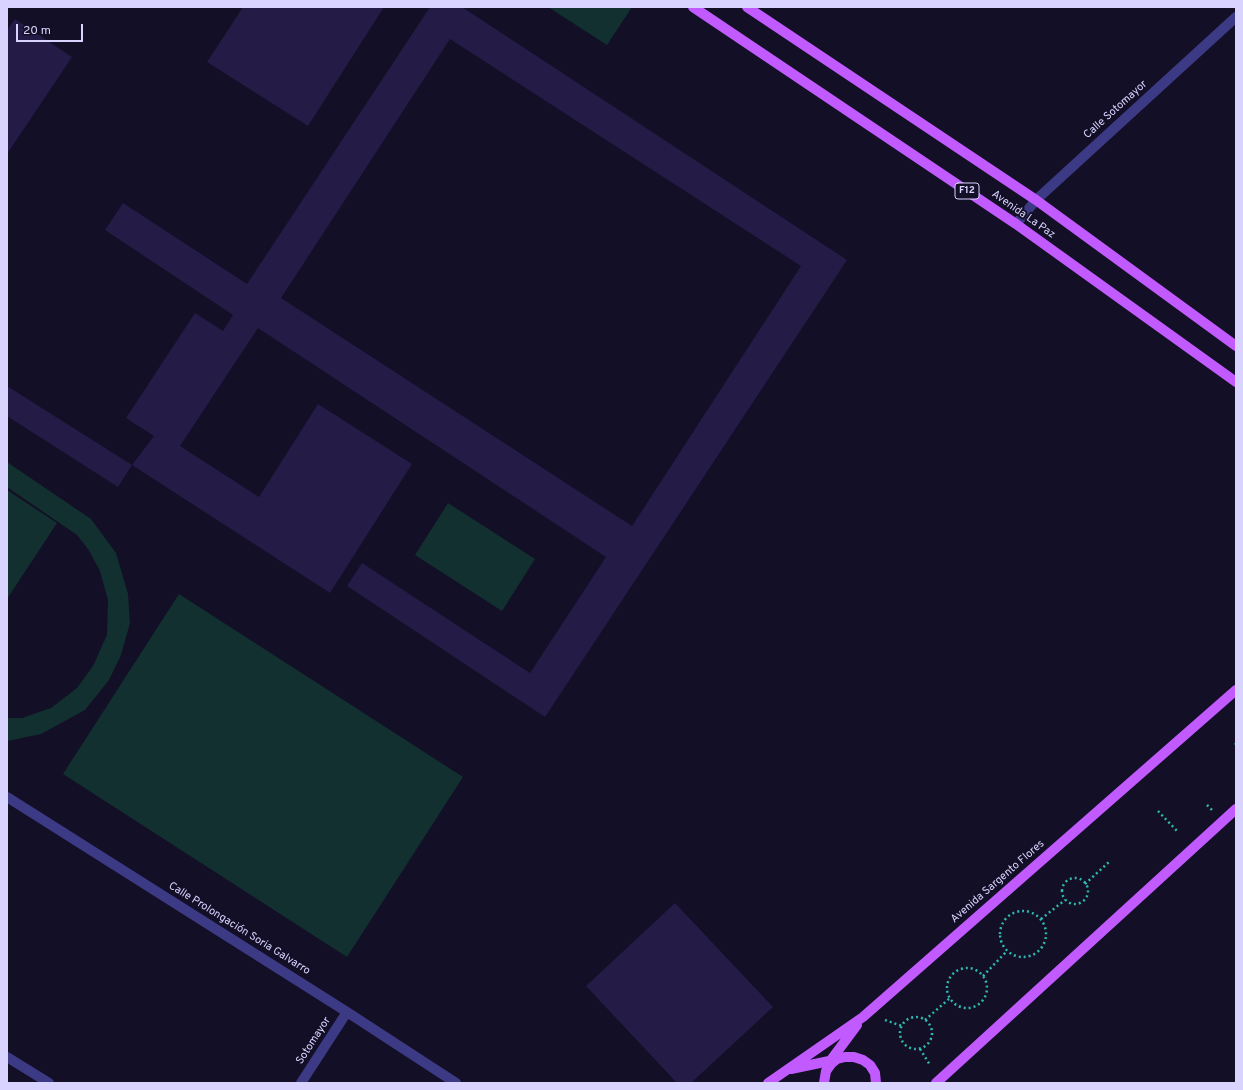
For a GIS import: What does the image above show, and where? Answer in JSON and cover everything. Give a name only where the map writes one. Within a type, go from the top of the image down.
[{"type":"main road","name":"Avenida La Paz","points":[[693,7],[1016,224],[1236,382]]},
{"type":"main road","name":"Avenida La Paz","points":[[747,7],[1036,200],[1236,346]]},
{"type":"main road","name":"Avenida Sargento Flores","points":[[768,1083],[863,1017],[1236,690]]},
{"type":"main road","points":[[936,1083],[1236,809]]},
{"type":"main road","points":[[824,1083],[831,1064],[863,1017]]},
{"type":"main road","points":[[786,1070],[831,1064],[845,1057],[854,1057],[863,1060],[870,1066],[876,1078]]},
{"type":"street","name":"Calle Sotomayor","points":[[1016,224],[1036,200],[1236,17]]},
{"type":"street","name":"Calle Prolongación Soria Galvarro","points":[[7,797],[347,1012],[456,1083]]},
{"type":"street","name":"Sotomayor","points":[[301,1083],[347,1012]]},
{"type":"street","points":[[7,1057],[49,1083]]},
{"type":"street","points":[[876,1078],[882,1083]]},
{"type":"path","points":[[1158,811],[1178,832]]},
{"type":"path","points":[[1085,884],[1109,862]]},
{"type":"path","points":[[1079,879],[1085,884],[1087,892],[1084,899],[1077,903],[1066,900],[1062,892],[1062,888],[1067,880],[1079,879]]},
{"type":"path","points":[[1041,919],[1066,900]]},
{"type":"path","points":[[1021,911],[1036,914],[1041,919],[1046,934],[1041,947],[1036,953],[1029,956],[1014,955],[1007,951],[1000,937],[1000,930],[1008,916],[1014,912],[1021,911]]},
{"type":"path","points":[[983,976],[1007,951]]},
{"type":"path","points":[[966,968],[972,969],[983,976],[987,988],[986,994],[978,1005],[966,1008],[954,1003],[950,998],[948,985],[954,974],[966,968]]},
{"type":"path","points":[[925,1020],[950,998]]},
{"type":"path","points":[[910,1018],[920,1018],[925,1020],[932,1028],[932,1038],[925,1047],[920,1049],[910,1049],[905,1046],[900,1036],[902,1026],[910,1018]]},
{"type":"path","points":[[884,1020],[902,1026]]},
{"type":"path","points":[[920,1049],[930,1065]]},
{"type":"green space","points":[[548,7],[632,7],[607,45]]},
{"type":"green space","points":[[7,462],[91,519],[116,553],[128,594],[130,623],[121,655],[109,680],[85,710],[41,734],[7,741],[7,718],[22,718],[51,708],[77,688],[93,666],[107,635],[108,600],[100,571],[88,549],[77,535],[7,487]]},
{"type":"green space","points":[[7,490],[57,523],[7,599]]},
{"type":"green space","points":[[448,503],[535,559],[502,611],[415,555]]},
{"type":"green space","points":[[179,594],[463,777],[347,957],[63,774]]},
{"type":"building","points":[[243,7],[384,7],[308,126],[207,62]]},
{"type":"building","points":[[430,7],[462,7],[847,260],[545,717],[347,586],[362,563],[530,673],[606,557],[258,328],[180,446],[259,497],[318,404],[412,464],[330,593],[132,465],[154,436],[126,418],[195,313],[223,331],[233,315],[105,230],[123,203],[247,284]],"holes":[[[450,39],[801,266],[632,526],[281,298]]]},
{"type":"building","points":[[15,19],[72,57],[7,154],[7,30]]},
{"type":"building","points":[[7,386],[132,465],[118,487],[7,416]]},
{"type":"building","points":[[675,903],[773,1007],[691,1083],[677,1083],[586,986]]}]
